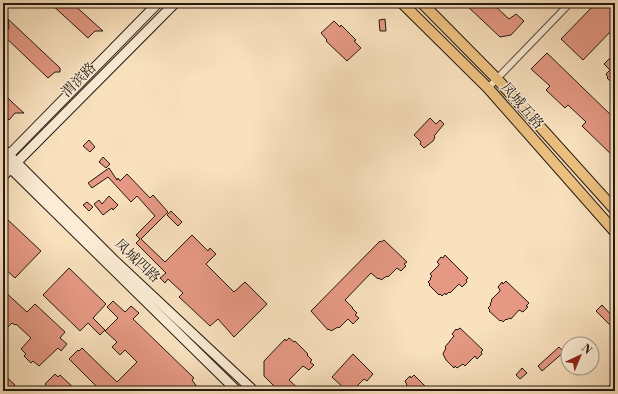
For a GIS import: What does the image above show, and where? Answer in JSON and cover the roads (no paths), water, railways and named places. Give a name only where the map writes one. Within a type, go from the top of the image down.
[{"type":"main road","name":"凤城五路","points":[[402,3],[488,88],[615,232]]},
{"type":"main road","name":"凤城五路","points":[[422,3],[498,80],[615,210]]},
{"type":"main road","points":[[612,391],[615,388]]},
{"type":"street","name":"渭滨路","points":[[4,156],[158,3]]},
{"type":"street","name":"渭滨路","points":[[3,176],[175,3]]},
{"type":"street","points":[[488,88],[498,80],[570,3]]},
{"type":"street","name":"凤城四路","points":[[4,156],[254,391]]},
{"type":"street","name":"凤城四路","points":[[14,165],[237,391]]}]
